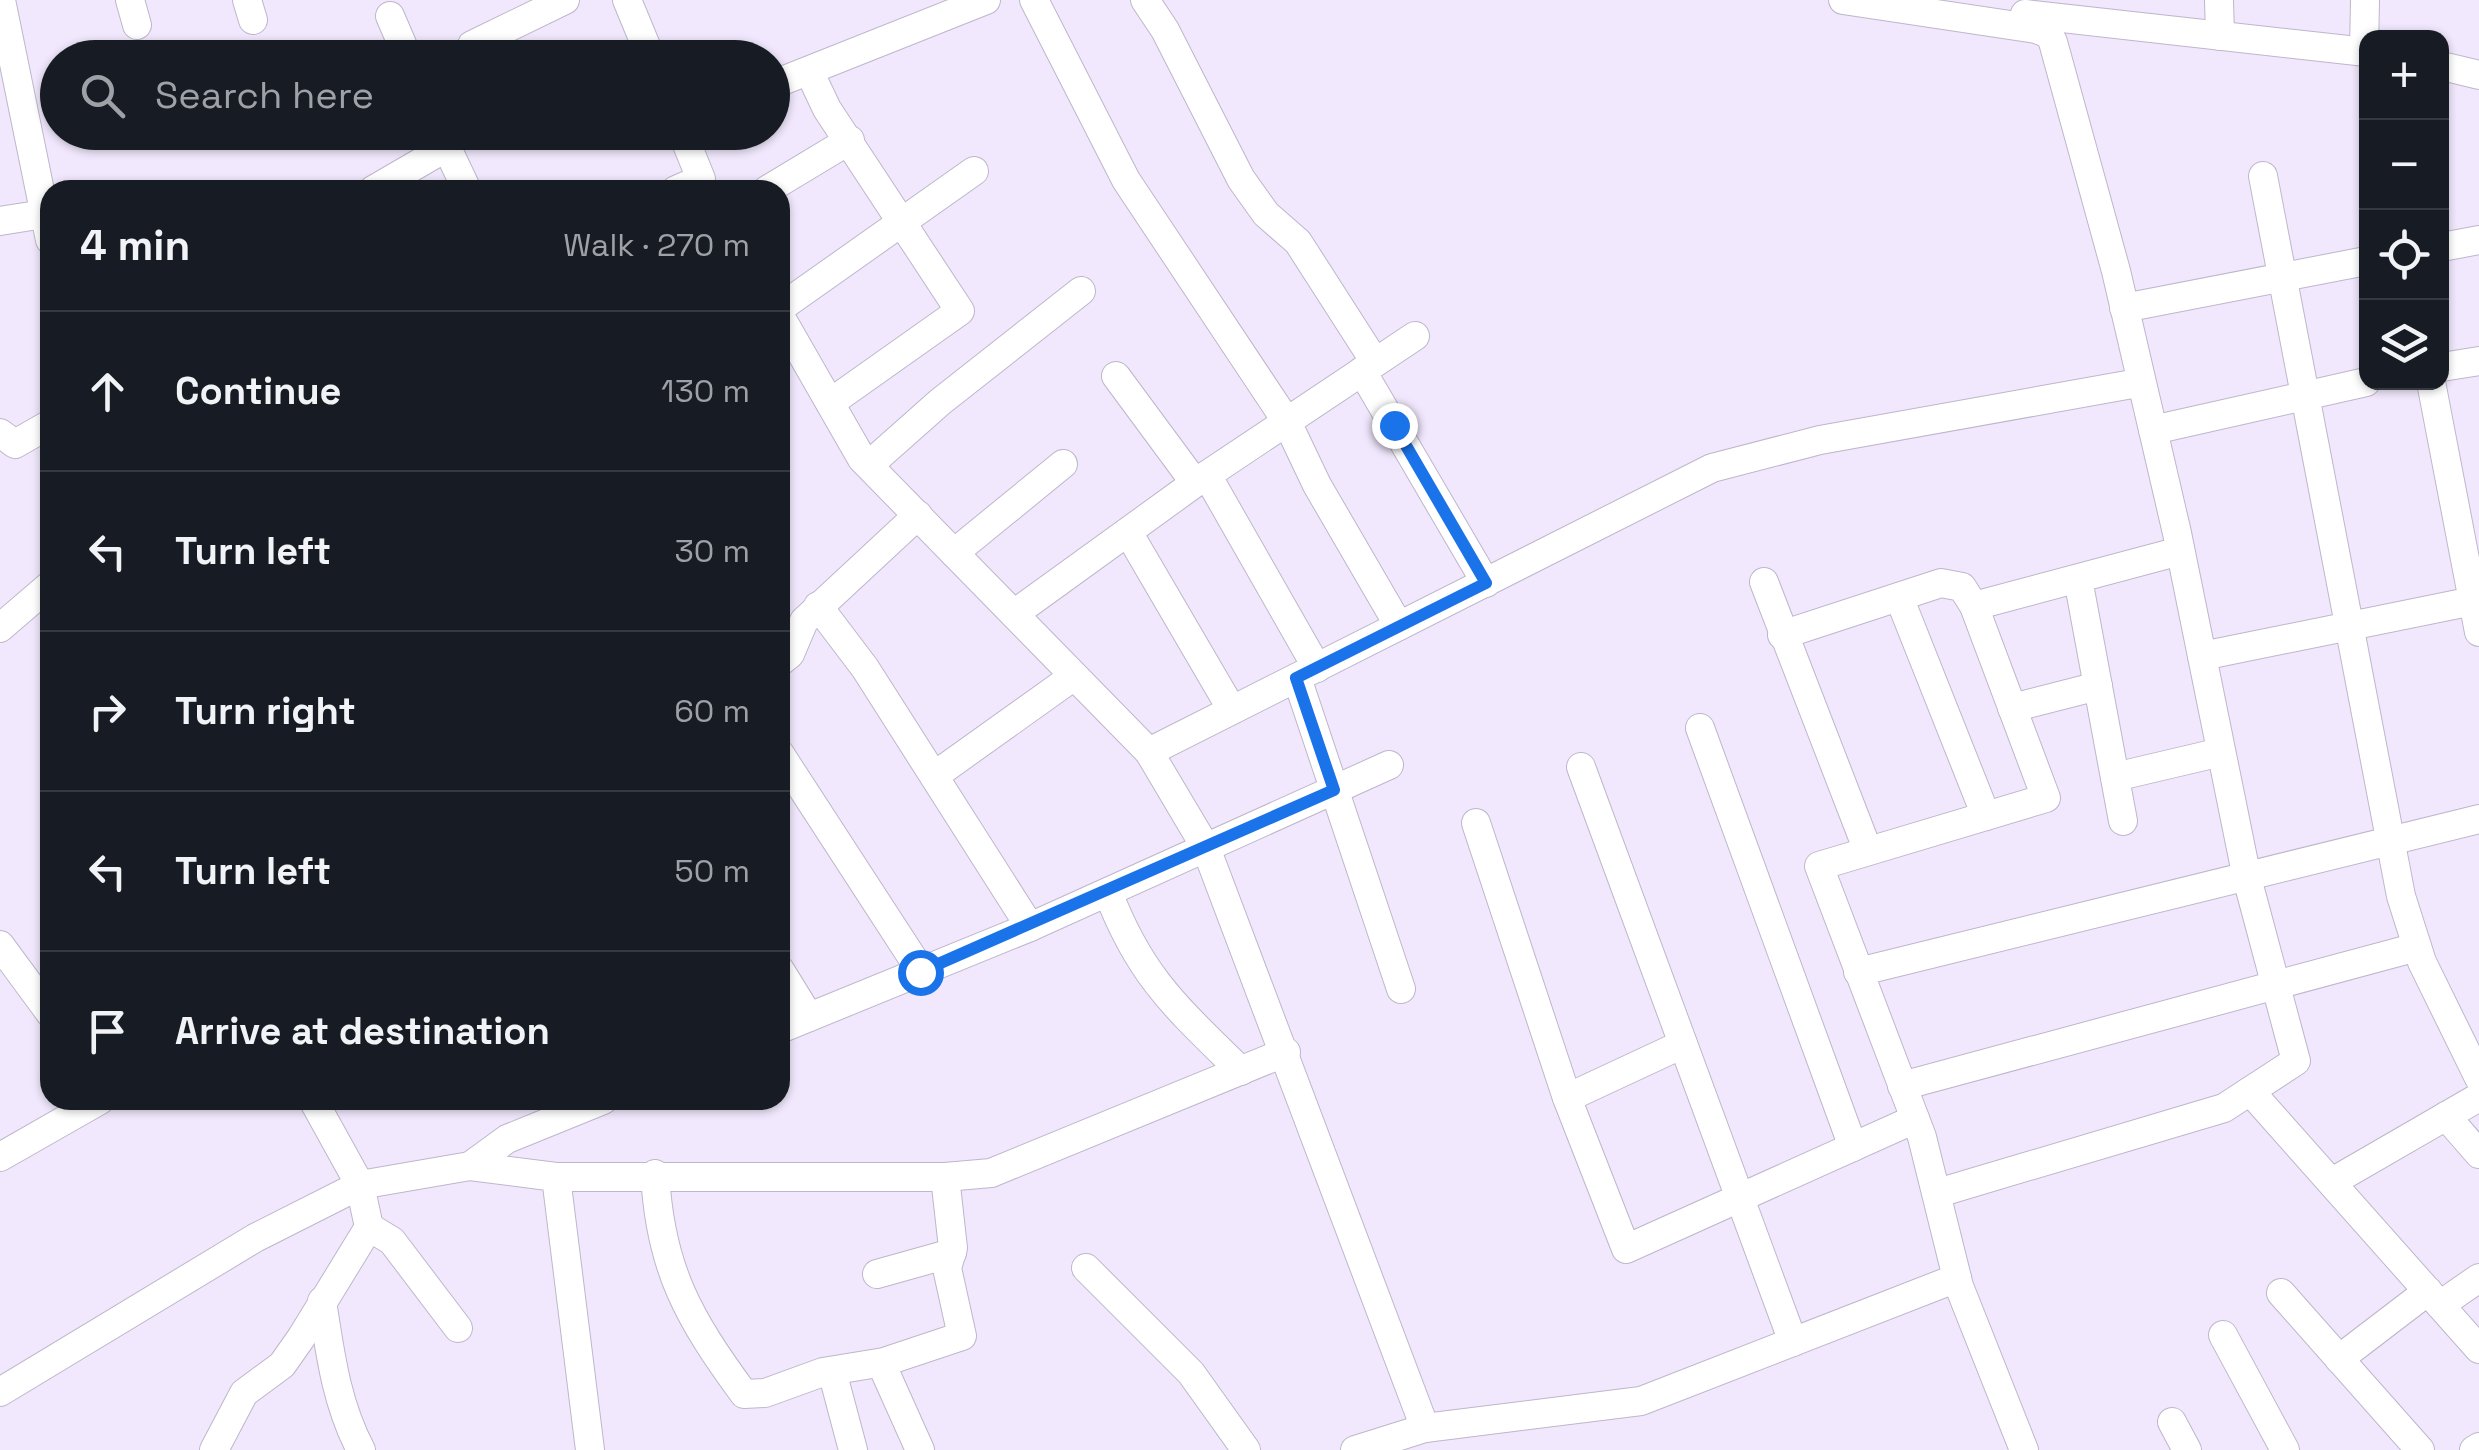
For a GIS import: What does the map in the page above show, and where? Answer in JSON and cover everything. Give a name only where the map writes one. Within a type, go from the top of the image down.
[{"type":"street","points":[[1,0],[13,127],[40,206]]},
{"type":"street","points":[[482,40],[565,0]]},
{"type":"street","points":[[627,0],[643,40]]},
{"type":"street","points":[[790,79],[986,0]]},
{"type":"street","points":[[1034,0],[1126,180],[1287,422],[1317,485],[1399,626]]},
{"type":"street","points":[[1144,0],[1166,30],[1240,178],[1266,214],[1298,242],[1486,583]]},
{"type":"street","points":[[1843,0],[2049,34],[2124,308],[2180,551],[2246,878],[2296,1061],[2224,1108],[2168,1128],[1938,1194]]},
{"type":"street","points":[[2219,0],[2220,36]]},
{"type":"street","points":[[2365,30],[2366,0]]},
{"type":"street","points":[[1941,1],[2078,10],[2220,36],[2359,51]]},
{"type":"street","points":[[390,16],[400,40]]},
{"type":"street","points":[[2449,67],[2478,72]]},
{"type":"street","points":[[809,72],[826,109],[960,311],[830,403]]},
{"type":"street","points":[[784,180],[850,140]]},
{"type":"street","points":[[388,180],[430,150]]},
{"type":"street","points":[[449,150],[463,180]]},
{"type":"street","points":[[686,150],[694,180]]},
{"type":"street","points":[[790,301],[974,172]]},
{"type":"street","points":[[2263,176],[2391,842],[2417,947],[2450,1025],[2479,1078]]},
{"type":"street","points":[[0,222],[40,226]]},
{"type":"street","points":[[2449,246],[2479,240]]},
{"type":"street","points":[[2124,308],[2359,262]]},
{"type":"street","points":[[869,466],[940,402],[1081,291]]},
{"type":"street","points":[[790,333],[869,466],[1149,752],[1206,848],[1426,1428]]},
{"type":"street","points":[[1014,614],[1201,479],[1415,336]]},
{"type":"street","points":[[2449,366],[2479,361]]},
{"type":"street","points":[[1116,376],[1201,479],[1306,673],[1334,790],[1401,989]]},
{"type":"street","points":[[1149,752],[1712,468],[1820,440],[2138,383]]},
{"type":"street","points":[[2152,430],[2359,384]]},
{"type":"street","points":[[2433,390],[2479,632]]},
{"type":"street","points":[[0,433],[15,444],[40,430]]},
{"type":"street","points":[[954,553],[1064,464]]},
{"type":"street","points":[[790,647],[804,621],[818,606],[918,515]]},
{"type":"street","points":[[1128,532],[1232,710]]},
{"type":"street","points":[[1974,606],[2180,551]]},
{"type":"street","points":[[2078,578],[2123,822]]},
{"type":"street","points":[[1764,582],[1868,852]]},
{"type":"street","points":[[1782,636],[1941,583],[1962,588],[1974,606],[2046,798],[1819,866],[1915,1119],[1938,1194],[1957,1278],[2024,1450]]},
{"type":"street","points":[[0,628],[40,594]]},
{"type":"street","points":[[1900,597],[1986,816]]},
{"type":"street","points":[[2202,656],[2473,601]]},
{"type":"street","points":[[818,606],[865,668],[1030,927]]},
{"type":"street","points":[[934,776],[1074,676]]},
{"type":"street","points":[[2012,708],[2098,686]]},
{"type":"street","points":[[1700,728],[1853,1147]]},
{"type":"street","points":[[2115,777],[2221,752]]},
{"type":"street","points":[[790,1024],[1030,927],[1389,765]]},
{"type":"street","points":[[1581,767],[1793,1342]]},
{"type":"street","points":[[790,770],[920,972]]},
{"type":"street","points":[[1858,972],[2479,819]]},
{"type":"street","points":[[1476,823],[1566,1098],[1626,1249],[1915,1119]]},
{"type":"street","points":[[1108,892],[1132,952],[1158,989],[1241,1071]]},
{"type":"street","points":[[0,944],[40,998]]},
{"type":"street","points":[[1902,1086],[2417,947]]},
{"type":"street","points":[[790,987],[808,1017]]},
{"type":"street","points":[[1566,1098],[1683,1044]]},
{"type":"street","points":[[0,1392],[255,1238],[360,1185],[470,1166],[556,1178],[655,1174],[945,1177],[992,1173],[1286,1052]]},
{"type":"street","points":[[2250,1091],[2479,1349]]},
{"type":"street","points":[[2332,1182],[2479,1097]]},
{"type":"street","points":[[0,1156],[82,1110]]},
{"type":"street","points":[[319,1110],[360,1185],[369,1226],[392,1241],[458,1328]]},
{"type":"street","points":[[470,1166],[507,1139],[578,1110]]},
{"type":"street","points":[[2446,1116],[2479,1154]]},
{"type":"street","points":[[655,1174],[662,1242],[674,1282],[706,1341],[744,1394],[765,1392],[832,1371],[882,1363],[962,1336],[948,1268],[952,1253],[945,1177]]},
{"type":"street","points":[[556,1178],[590,1450]]},
{"type":"street","points":[[214,1450],[244,1393],[282,1365],[369,1226]]},
{"type":"street","points":[[877,1274],[952,1253]]},
{"type":"street","points":[[1086,1268],[1192,1373],[1246,1450]]},
{"type":"street","points":[[1355,1450],[1426,1428],[1641,1400],[1957,1278]]},
{"type":"street","points":[[2339,1359],[2434,1298],[2479,1278]]},
{"type":"street","points":[[2281,1293],[2420,1450]]},
{"type":"street","points":[[322,1300],[335,1380],[348,1425],[361,1450]]},
{"type":"street","points":[[2224,1335],[2285,1450]]},
{"type":"street","points":[[882,1363],[920,1450]]},
{"type":"street","points":[[832,1371],[853,1450]]},
{"type":"street","points":[[2172,1422],[2187,1450]]},
{"type":"route","points":[[920,972],[1030,927],[1334,790],[1296,678],[1486,583],[1394,425]]}]
